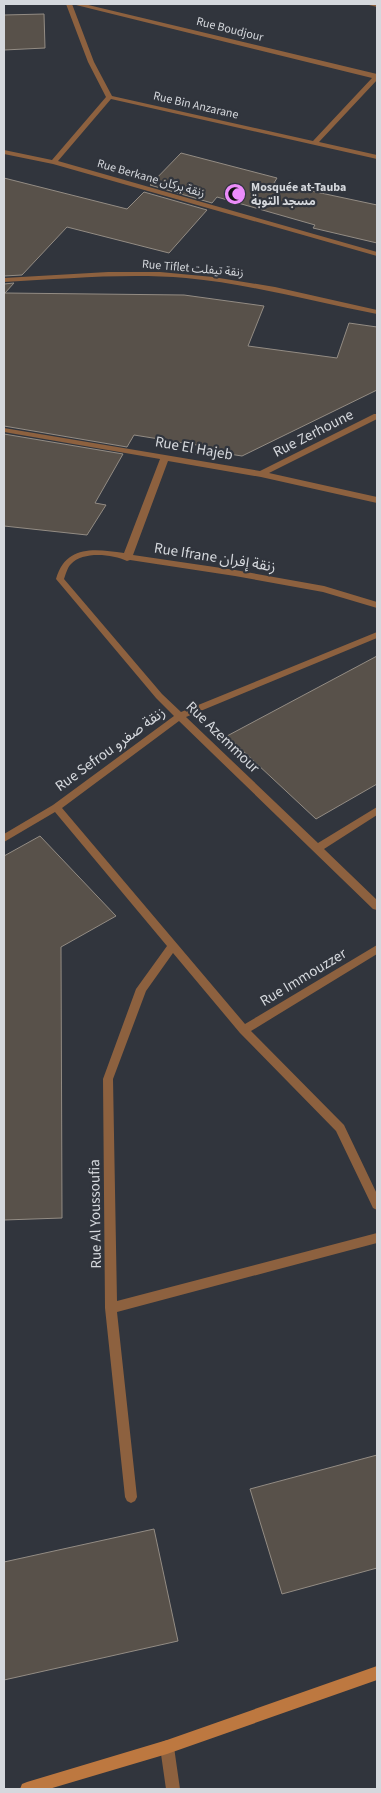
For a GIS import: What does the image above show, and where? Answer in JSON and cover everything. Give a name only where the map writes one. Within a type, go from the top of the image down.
[{"type":"street","points":[[54,162],[110,97],[91,62],[69,4]]},
{"type":"street","name":"Rue Boudjour","points":[[78,4],[377,77]]},
{"type":"street","points":[[371,4],[377,5]]},
{"type":"street","points":[[316,143],[377,77]]},
{"type":"street","name":"Rue Bin Anzarane","points":[[110,97],[377,157]]},
{"type":"street","name":"Rue Berkane زنقة بركان","points":[[4,152],[54,162],[377,254]]},
{"type":"street","name":"Rue Tiflet زنقة تيفلت","points":[[4,280],[110,273],[169,275],[250,285],[377,312]]},
{"type":"street","name":"Rue Zerhoune","points":[[261,474],[377,416]]},
{"type":"street","name":"Rue El Hajeb","points":[[4,430],[261,474],[377,500]]},
{"type":"street","points":[[127,558],[165,457]]},
{"type":"street","name":"Rue Ifrane زنقة إفران","points":[[60,579],[63,566],[76,556],[97,552],[324,589],[377,605]]},
{"type":"street","name":"Rue Azemmour","points":[[60,579],[159,696],[377,906]]},
{"type":"street","name":"Rue Sefrou زنقة صفرو","points":[[4,838],[56,807],[180,716],[377,635]]},
{"type":"street","points":[[56,807],[244,1030],[340,1128],[377,1205]]},
{"type":"street","points":[[317,848],[377,810]]},
{"type":"street","name":"Rue Al Youssoufia","points":[[131,1497],[111,1308],[108,1079],[141,989],[173,946]]},
{"type":"street","name":"Rue Immouzzer","points":[[244,1030],[377,949]]},
{"type":"street","points":[[111,1308],[377,1238]]},
{"type":"street","points":[[27,1789],[167,1747],[377,1673]]},
{"type":"street","points":[[167,1747],[173,1789]]},
{"type":"building","points":[[44,14],[45,48],[4,50],[4,15]]},
{"type":"building","points":[[181,153],[277,178],[274,183],[377,205],[377,243],[313,228],[315,225],[217,197],[212,203],[150,185]]},
{"type":"building","points":[[4,178],[127,209],[144,192],[207,210],[169,253],[67,227],[22,275],[4,276]]},
{"type":"building","points":[[14,283],[5,293],[184,295],[264,306],[248,346],[337,358],[349,323],[377,327],[377,390],[242,456],[210,451],[203,446],[134,435],[127,447],[4,426],[4,284]]},
{"type":"building","points":[[4,434],[123,454],[95,503],[106,505],[87,535],[4,526]]},
{"type":"building","points":[[377,656],[377,784],[316,819],[227,736]]},
{"type":"building","points":[[40,836],[116,916],[61,947],[62,1218],[4,1220],[4,856]]},
{"type":"building","points":[[377,1455],[377,1568],[282,1594],[250,1489]]},
{"type":"building","points":[[154,1529],[178,1641],[4,1680],[4,1562]]},
{"type":"place","name":"Mosquée at-Tauba مسجد التوبة","points":[[235,194]]}]
